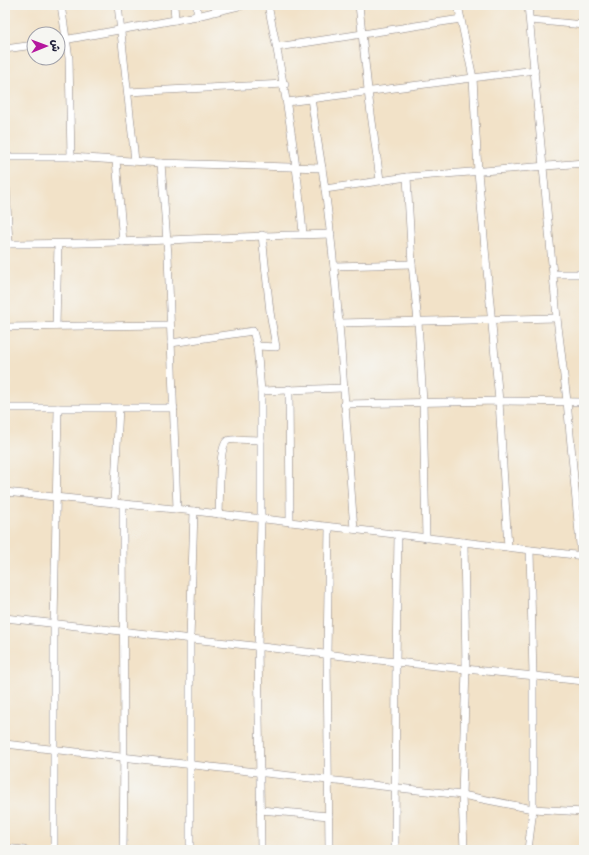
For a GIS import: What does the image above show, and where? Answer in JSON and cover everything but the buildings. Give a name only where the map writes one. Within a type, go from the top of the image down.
[{"type":"street","points":[[61,5],[69,58],[71,157]]},
{"type":"street","points":[[118,5],[135,161]]},
{"type":"street","points":[[174,5],[175,20]]},
{"type":"street","points":[[197,5],[197,16]]},
{"type":"street","points":[[67,40],[197,16],[243,5]]},
{"type":"street","points":[[268,5],[284,84],[300,186],[303,234]]},
{"type":"street","points":[[359,5],[368,91],[380,180]]},
{"type":"street","points":[[458,5],[473,78],[478,172],[499,401],[508,547]]},
{"type":"street","points":[[5,492],[177,509],[583,556],[557,318],[528,5]]},
{"type":"street","points":[[277,47],[461,19]]},
{"type":"street","points":[[530,20],[584,26]]},
{"type":"street","points":[[5,49],[26,46]]},
{"type":"street","points":[[287,102],[535,70]]},
{"type":"street","points":[[128,92],[284,84]]},
{"type":"street","points":[[311,100],[331,234],[354,530]]},
{"type":"street","points":[[5,157],[71,157],[161,163],[322,168]]},
{"type":"street","points":[[116,160],[123,242]]},
{"type":"street","points":[[161,163],[167,241],[177,509]]},
{"type":"street","points":[[325,189],[407,177],[584,163]]},
{"type":"street","points":[[5,167],[7,244],[167,241],[262,235],[331,234]]},
{"type":"street","points":[[407,177],[423,402],[426,538]]},
{"type":"street","points":[[257,346],[276,347],[270,312],[262,235]]},
{"type":"street","points":[[56,326],[58,244]]},
{"type":"street","points":[[334,266],[412,264]]},
{"type":"street","points":[[553,274],[584,274]]},
{"type":"street","points":[[339,323],[557,318]]},
{"type":"street","points":[[5,327],[170,325]]},
{"type":"street","points":[[171,343],[253,331],[257,346],[261,390],[261,519],[258,646],[261,850]]},
{"type":"street","points":[[261,390],[343,388]]},
{"type":"street","points":[[289,389],[290,522]]},
{"type":"street","points":[[344,404],[499,401],[584,402]]},
{"type":"street","points":[[5,408],[174,408]]},
{"type":"street","points":[[54,850],[55,497],[58,408]]},
{"type":"street","points":[[114,503],[118,408]]},
{"type":"street","points":[[219,514],[221,456],[225,444],[230,440],[261,440]]},
{"type":"street","points":[[123,504],[123,850]]},
{"type":"street","points":[[190,850],[190,639],[194,511]]},
{"type":"street","points":[[329,527],[327,654],[329,850]]},
{"type":"street","points":[[395,850],[398,535]]},
{"type":"street","points":[[464,542],[466,669],[462,795],[464,850]]},
{"type":"street","points":[[528,850],[533,809],[533,676],[530,550]]},
{"type":"street","points":[[5,618],[396,662],[584,681]]},
{"type":"street","points":[[5,744],[462,795],[533,809],[584,812]]},
{"type":"street","points":[[260,810],[329,816]]},
{"type":"street","points":[[7,849],[24,850]]}]
